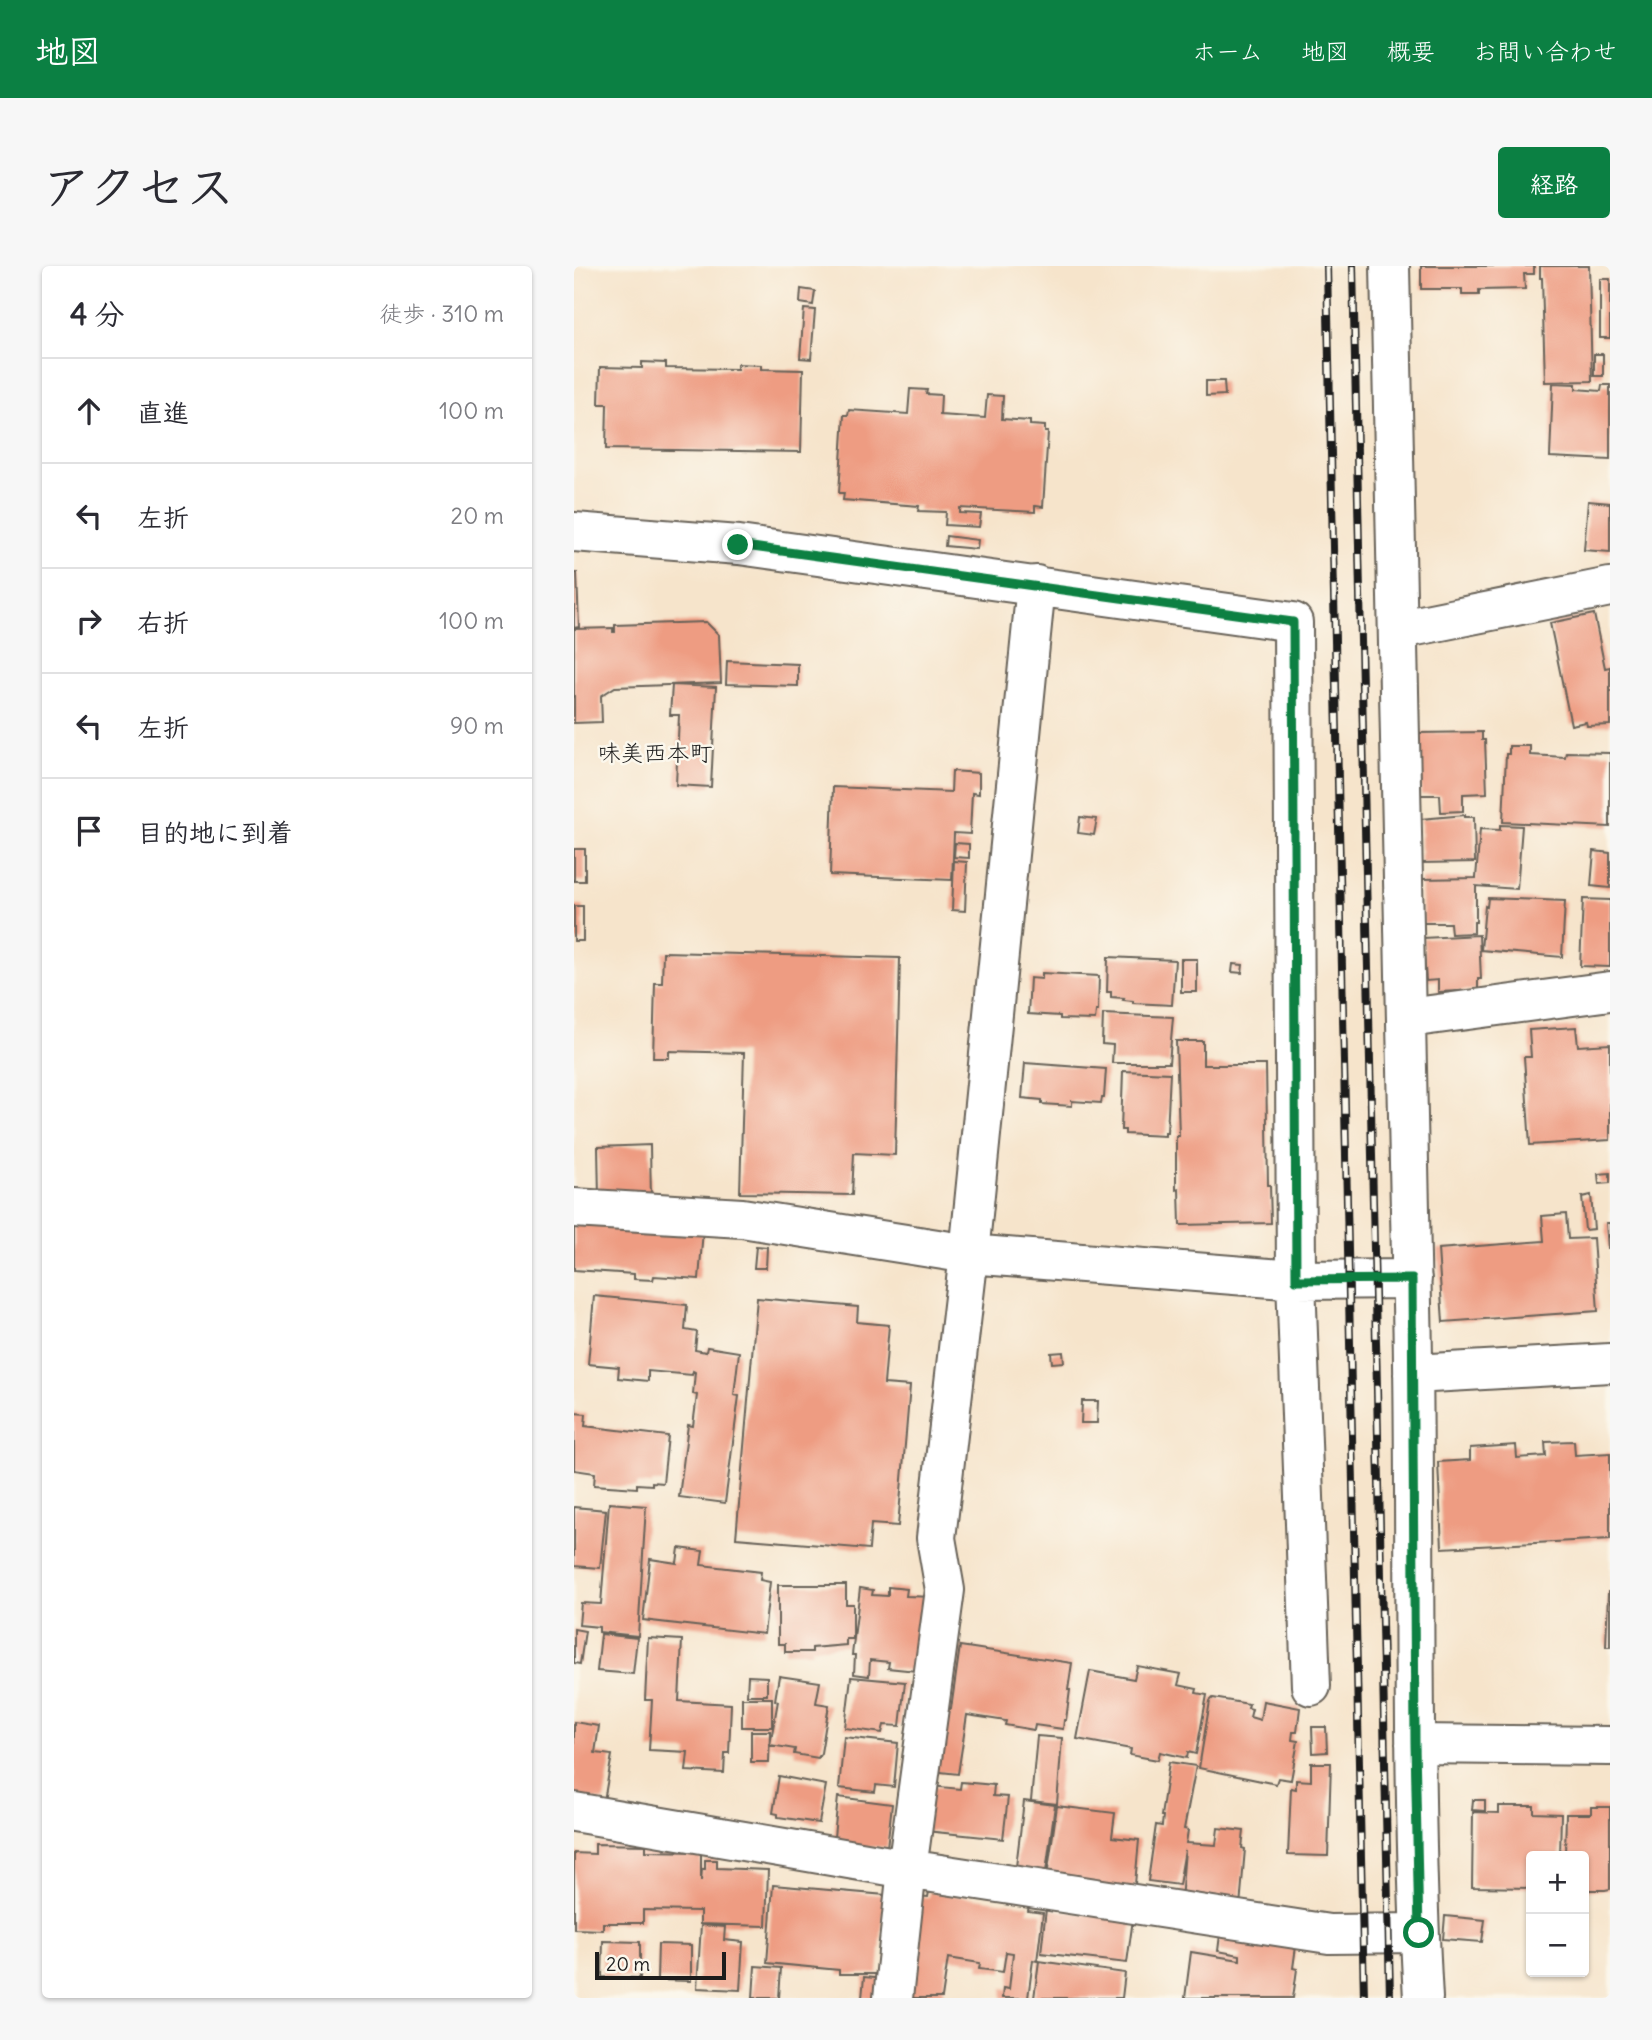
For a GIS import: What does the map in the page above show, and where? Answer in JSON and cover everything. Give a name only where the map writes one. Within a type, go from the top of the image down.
[{"type":"street","points":[[1390,266],[1401,629],[1412,1279],[1415,1744],[1423,1998]]},
{"type":"street","points":[[574,533],[738,545],[1293,622],[1296,1280],[1311,1686]]},
{"type":"street","points":[[893,1998],[907,1869],[945,1590],[936,1538],[969,1254],[1036,585]]},
{"type":"street","points":[[1401,629],[1610,587]]},
{"type":"street","points":[[1408,1018],[1610,990]]},
{"type":"street","points":[[574,1208],[742,1218],[969,1254],[1296,1280],[1412,1279]]},
{"type":"street","points":[[1413,1374],[1610,1363]]},
{"type":"street","points":[[1415,1744],[1610,1746]]},
{"type":"street","points":[[574,1812],[907,1869],[1329,1934],[1419,1933]]},
{"type":"building","points":[[1421,266],[1534,266],[1534,274],[1524,274],[1525,289],[1479,290],[1479,295],[1462,295],[1462,289],[1421,289]]},
{"type":"building","points":[[1540,266],[1589,266],[1592,381],[1545,382]]},
{"type":"building","points":[[1600,279],[1610,279],[1610,338],[1600,338]]},
{"type":"building","points":[[801,289],[815,291],[813,305],[800,303]]},
{"type":"building","points":[[804,309],[815,310],[811,359],[800,358]]},
{"type":"building","points":[[1594,354],[1603,354],[1603,376],[1594,376]]},
{"type":"building","points":[[642,362],[666,363],[666,368],[737,369],[737,364],[761,365],[761,369],[803,370],[801,452],[606,449],[607,404],[599,404],[600,367],[642,368]]},
{"type":"building","points":[[1206,381],[1224,381],[1225,395],[1206,396]]},
{"type":"building","points":[[1553,383],[1576,384],[1576,389],[1601,391],[1602,385],[1610,385],[1610,460],[1550,457]]},
{"type":"building","points":[[910,389],[927,390],[926,394],[941,395],[940,415],[985,418],[987,395],[1003,396],[1002,419],[1030,421],[1030,425],[1045,426],[1045,432],[1048,432],[1043,507],[1035,506],[1035,512],[960,508],[960,513],[981,514],[979,527],[945,525],[946,512],[918,511],[919,506],[843,500],[844,493],[839,493],[844,415],[848,415],[849,410],[908,414]]},
{"type":"building","points":[[1588,501],[1610,503],[1610,552],[1584,550]]},
{"type":"building","points":[[946,536],[978,540],[977,549],[945,546]]},
{"type":"building","points":[[574,573],[577,573],[579,627],[574,628]]},
{"type":"building","points":[[1594,614],[1605,668],[1610,667],[1610,725],[1587,726],[1586,722],[1571,725],[1550,623]]},
{"type":"building","points":[[706,622],[719,635],[721,683],[615,687],[601,696],[602,722],[574,723],[574,629],[613,628],[615,632],[615,625]]},
{"type":"building","points":[[727,661],[798,664],[798,686],[726,684]]},
{"type":"building","points":[[672,685],[716,687],[711,787],[676,785],[679,715],[670,715]]},
{"type":"building","points":[[1482,732],[1482,740],[1485,740],[1487,793],[1463,794],[1463,811],[1441,812],[1440,795],[1421,795],[1419,733]]},
{"type":"building","points":[[1509,746],[1530,746],[1530,755],[1565,757],[1566,752],[1610,753],[1610,827],[1503,822],[1506,754],[1509,754]]},
{"type":"building","points":[[952,771],[979,773],[979,794],[972,793],[970,834],[954,833],[952,880],[830,875],[833,787],[951,792]]},
{"type":"building","points":[[1465,815],[1474,817],[1475,862],[1421,863],[1421,819]]},
{"type":"building","points":[[1080,817],[1097,819],[1094,835],[1078,833]]},
{"type":"building","points":[[1500,825],[1522,826],[1517,889],[1476,886],[1474,933],[1451,934],[1450,923],[1423,923],[1421,879],[1476,878],[1480,829],[1500,830]]},
{"type":"building","points":[[955,843],[969,844],[969,858],[954,857]]},
{"type":"building","points":[[574,849],[585,849],[585,881],[574,881]]},
{"type":"building","points":[[1594,851],[1610,853],[1610,888],[1591,886]]},
{"type":"building","points":[[954,861],[967,862],[965,911],[952,910]]},
{"type":"building","points":[[1488,898],[1565,901],[1562,957],[1481,950]]},
{"type":"building","points":[[1583,899],[1610,900],[1610,967],[1580,966]]},
{"type":"building","points":[[574,906],[583,906],[583,941],[574,941]]},
{"type":"building","points":[[1479,935],[1481,979],[1478,979],[1478,990],[1438,992],[1438,980],[1426,981],[1423,938]]},
{"type":"building","points":[[663,952],[900,958],[895,1155],[854,1153],[852,1195],[740,1193],[744,1053],[669,1051],[669,1058],[653,1058],[655,983],[662,983]]},
{"type":"building","points":[[1108,957],[1175,960],[1172,1005],[1133,1003],[1123,1000],[1124,998],[1111,997],[1111,992],[1107,992]]},
{"type":"building","points":[[1181,959],[1197,959],[1197,992],[1181,992]]},
{"type":"building","points":[[1233,964],[1243,965],[1242,973],[1232,972]]},
{"type":"building","points":[[1042,973],[1099,976],[1098,1011],[1095,1020],[1060,1019],[1060,1016],[1028,1014],[1030,978],[1042,979]]},
{"type":"building","points":[[1103,1014],[1173,1017],[1169,1063],[1112,1063],[1113,1045],[1102,1044]]},
{"type":"building","points":[[1576,1027],[1578,1046],[1610,1044],[1610,1140],[1530,1145],[1524,1057],[1531,1057],[1529,1030]]},
{"type":"building","points":[[1176,1041],[1203,1041],[1203,1065],[1266,1065],[1271,1223],[1180,1225],[1179,1189],[1176,1190],[1176,1136],[1179,1136]]},
{"type":"building","points":[[1025,1063],[1106,1069],[1104,1098],[1101,1103],[1072,1101],[1072,1106],[1042,1104],[1042,1100],[1022,1098]]},
{"type":"building","points":[[1123,1071],[1170,1073],[1165,1136],[1125,1134],[1125,1130],[1121,1130]]},
{"type":"building","points":[[650,1145],[651,1202],[599,1198],[598,1147]]},
{"type":"building","points":[[1610,1173],[1610,1183],[1599,1184],[1598,1174]]},
{"type":"building","points":[[1591,1195],[1594,1229],[1585,1230],[1582,1197]]},
{"type":"building","points":[[1566,1214],[1568,1239],[1593,1238],[1598,1311],[1443,1322],[1438,1249],[1544,1241],[1542,1216]]},
{"type":"building","points":[[574,1221],[703,1230],[699,1279],[654,1276],[653,1280],[634,1279],[634,1274],[574,1270]]},
{"type":"building","points":[[1606,1223],[1610,1223],[1610,1249],[1608,1249]]},
{"type":"building","points":[[756,1246],[767,1247],[766,1268],[754,1268]]},
{"type":"building","points":[[594,1296],[687,1305],[685,1330],[697,1332],[695,1350],[706,1352],[707,1347],[739,1352],[734,1395],[739,1396],[725,1503],[679,1497],[688,1425],[693,1426],[697,1395],[693,1394],[695,1372],[693,1371],[692,1375],[648,1371],[648,1381],[618,1378],[619,1367],[588,1364]]},
{"type":"building","points":[[757,1298],[858,1307],[857,1322],[889,1325],[884,1384],[910,1386],[898,1526],[871,1524],[869,1549],[736,1538]]},
{"type":"building","points":[[1063,1352],[1064,1362],[1052,1363],[1051,1353]]},
{"type":"building","points":[[1082,1401],[1098,1401],[1097,1423],[1081,1423]]},
{"type":"building","points":[[574,1413],[586,1414],[585,1426],[668,1436],[663,1483],[637,1484],[637,1488],[594,1485],[595,1473],[574,1470]]},
{"type":"building","points":[[1574,1441],[1575,1455],[1610,1453],[1610,1539],[1442,1548],[1438,1462],[1470,1460],[1470,1448],[1516,1445],[1517,1458],[1546,1456],[1545,1442]]},
{"type":"building","points":[[609,1503],[646,1506],[638,1636],[599,1632],[599,1627],[579,1625],[581,1603],[601,1604]]},
{"type":"building","points":[[574,1507],[606,1510],[600,1568],[574,1566]]},
{"type":"building","points":[[679,1548],[703,1551],[701,1565],[761,1572],[760,1580],[770,1582],[764,1634],[643,1620],[650,1559],[677,1563]]},
{"type":"building","points":[[778,1585],[846,1585],[846,1604],[853,1604],[853,1639],[846,1639],[846,1645],[812,1648],[812,1652],[785,1652],[785,1644],[778,1644]]},
{"type":"building","points":[[888,1587],[907,1589],[906,1596],[934,1597],[916,1671],[888,1668],[889,1662],[870,1660],[869,1676],[854,1674],[855,1655],[852,1655],[860,1588],[873,1590],[872,1595],[888,1596]]},
{"type":"building","points":[[1608,1592],[1610,1647],[1606,1647]]},
{"type":"building","points":[[574,1629],[585,1631],[580,1664],[574,1663]]},
{"type":"building","points":[[601,1634],[637,1638],[633,1674],[597,1671]]},
{"type":"building","points":[[648,1638],[682,1640],[679,1701],[731,1704],[729,1753],[725,1753],[724,1773],[686,1771],[688,1752],[649,1750],[652,1700],[645,1700]]},
{"type":"building","points":[[960,1646],[1072,1663],[1063,1729],[1035,1725],[1034,1730],[1005,1725],[1006,1721],[967,1715],[958,1774],[932,1771],[934,1706],[951,1709]]},
{"type":"building","points":[[1137,1666],[1181,1674],[1178,1685],[1197,1689],[1196,1693],[1207,1695],[1196,1754],[1188,1752],[1187,1758],[1160,1752],[1158,1760],[1130,1755],[1131,1749],[1077,1739],[1090,1671],[1134,1679]]},
{"type":"building","points":[[748,1676],[767,1677],[767,1695],[747,1695]]},
{"type":"building","points":[[779,1676],[820,1682],[816,1703],[829,1705],[818,1758],[794,1754],[795,1749],[770,1745],[778,1701],[775,1700]]},
{"type":"building","points":[[851,1677],[905,1682],[900,1726],[884,1725],[882,1733],[845,1728]]},
{"type":"building","points":[[742,1698],[772,1698],[772,1727],[742,1727]]},
{"type":"building","points":[[1213,1698],[1249,1704],[1248,1708],[1252,1709],[1250,1717],[1260,1720],[1263,1701],[1300,1708],[1297,1732],[1293,1732],[1292,1740],[1298,1741],[1291,1780],[1278,1778],[1276,1784],[1199,1768],[1210,1701]]},
{"type":"building","points":[[574,1722],[599,1726],[595,1753],[612,1755],[604,1801],[574,1797]]},
{"type":"building","points":[[1312,1727],[1326,1727],[1327,1752],[1313,1753]]},
{"type":"building","points":[[751,1731],[770,1731],[769,1762],[751,1762]]},
{"type":"building","points":[[1037,1736],[1062,1738],[1057,1804],[1031,1801]]},
{"type":"building","points":[[844,1737],[898,1743],[894,1787],[876,1785],[875,1792],[839,1788]]},
{"type":"building","points":[[1169,1762],[1196,1766],[1184,1829],[1188,1830],[1186,1843],[1216,1845],[1218,1828],[1244,1831],[1240,1906],[1181,1901],[1185,1850],[1179,1885],[1148,1881],[1156,1825],[1162,1826]]},
{"type":"building","points":[[1311,1763],[1331,1763],[1328,1856],[1288,1855],[1291,1788],[1296,1789],[1296,1780],[1311,1781]]},
{"type":"building","points":[[779,1776],[826,1785],[819,1823],[778,1817],[778,1814],[773,1813]]},
{"type":"building","points":[[961,1782],[994,1785],[993,1796],[1008,1797],[1003,1839],[926,1831],[931,1786],[960,1789]]},
{"type":"building","points":[[838,1797],[892,1804],[887,1847],[833,1847]]},
{"type":"building","points":[[1473,1800],[1485,1800],[1485,1811],[1472,1810]]},
{"type":"building","points":[[1024,1801],[1055,1805],[1045,1879],[1015,1875]]},
{"type":"building","points":[[1057,1806],[1115,1813],[1112,1837],[1139,1840],[1134,1895],[1046,1884]]},
{"type":"building","points":[[1499,1806],[1534,1806],[1534,1813],[1561,1814],[1560,1851],[1526,1851],[1526,1888],[1472,1887],[1473,1812],[1499,1813]]},
{"type":"building","points":[[1591,1807],[1610,1807],[1610,1889],[1589,1890],[1589,1851],[1565,1851],[1566,1814],[1591,1814]]},
{"type":"building","points":[[595,1844],[646,1845],[646,1851],[701,1852],[701,1881],[705,1860],[717,1860],[717,1868],[768,1870],[766,1926],[700,1924],[700,1911],[643,1910],[643,1923],[603,1923],[603,1930],[574,1929],[574,1853],[595,1854]]},
{"type":"building","points":[[773,1885],[885,1895],[878,1974],[839,1974],[839,1970],[767,1963]]},
{"type":"building","points":[[929,1892],[1029,1905],[1028,1911],[1043,1913],[1037,1961],[1033,1960],[1028,1998],[1002,1998],[1003,1988],[1009,1989],[1013,1953],[1006,1952],[1003,1972],[979,1969],[980,1963],[948,1958],[942,1998],[901,1998],[915,1896],[928,1897]]},
{"type":"building","points":[[1046,1909],[1133,1919],[1127,1963],[1041,1953]]},
{"type":"building","points":[[1445,1916],[1485,1920],[1482,1942],[1443,1939]]},
{"type":"building","points":[[701,1925],[725,1927],[724,1940],[743,1942],[740,1990],[697,1988]]},
{"type":"building","points":[[1221,1927],[1297,1939],[1293,1998],[1185,1998],[1191,1952],[1240,1960],[1240,1955],[1218,1951]]},
{"type":"building","points":[[603,1941],[640,1942],[640,1978],[602,1977]]},
{"type":"building","points":[[658,1944],[691,1945],[691,1981],[657,1980]]},
{"type":"building","points":[[1039,1961],[1125,1973],[1122,1998],[1034,1998]]},
{"type":"building","points":[[755,1966],[781,1968],[779,1998],[753,1998]]},
{"type":"building","points":[[864,1977],[884,1979],[887,1998],[862,1998]]},
{"type":"railway","points":[[1327,266],[1364,1998]]},
{"type":"railway","points":[[1353,266],[1390,1998]]},
{"type":"district","name":"味美西本町","points":[[655,753]]},
{"type":"route","points":[[738,545],[1293,622],[1296,1280],[1412,1279],[1419,1933]]}]
